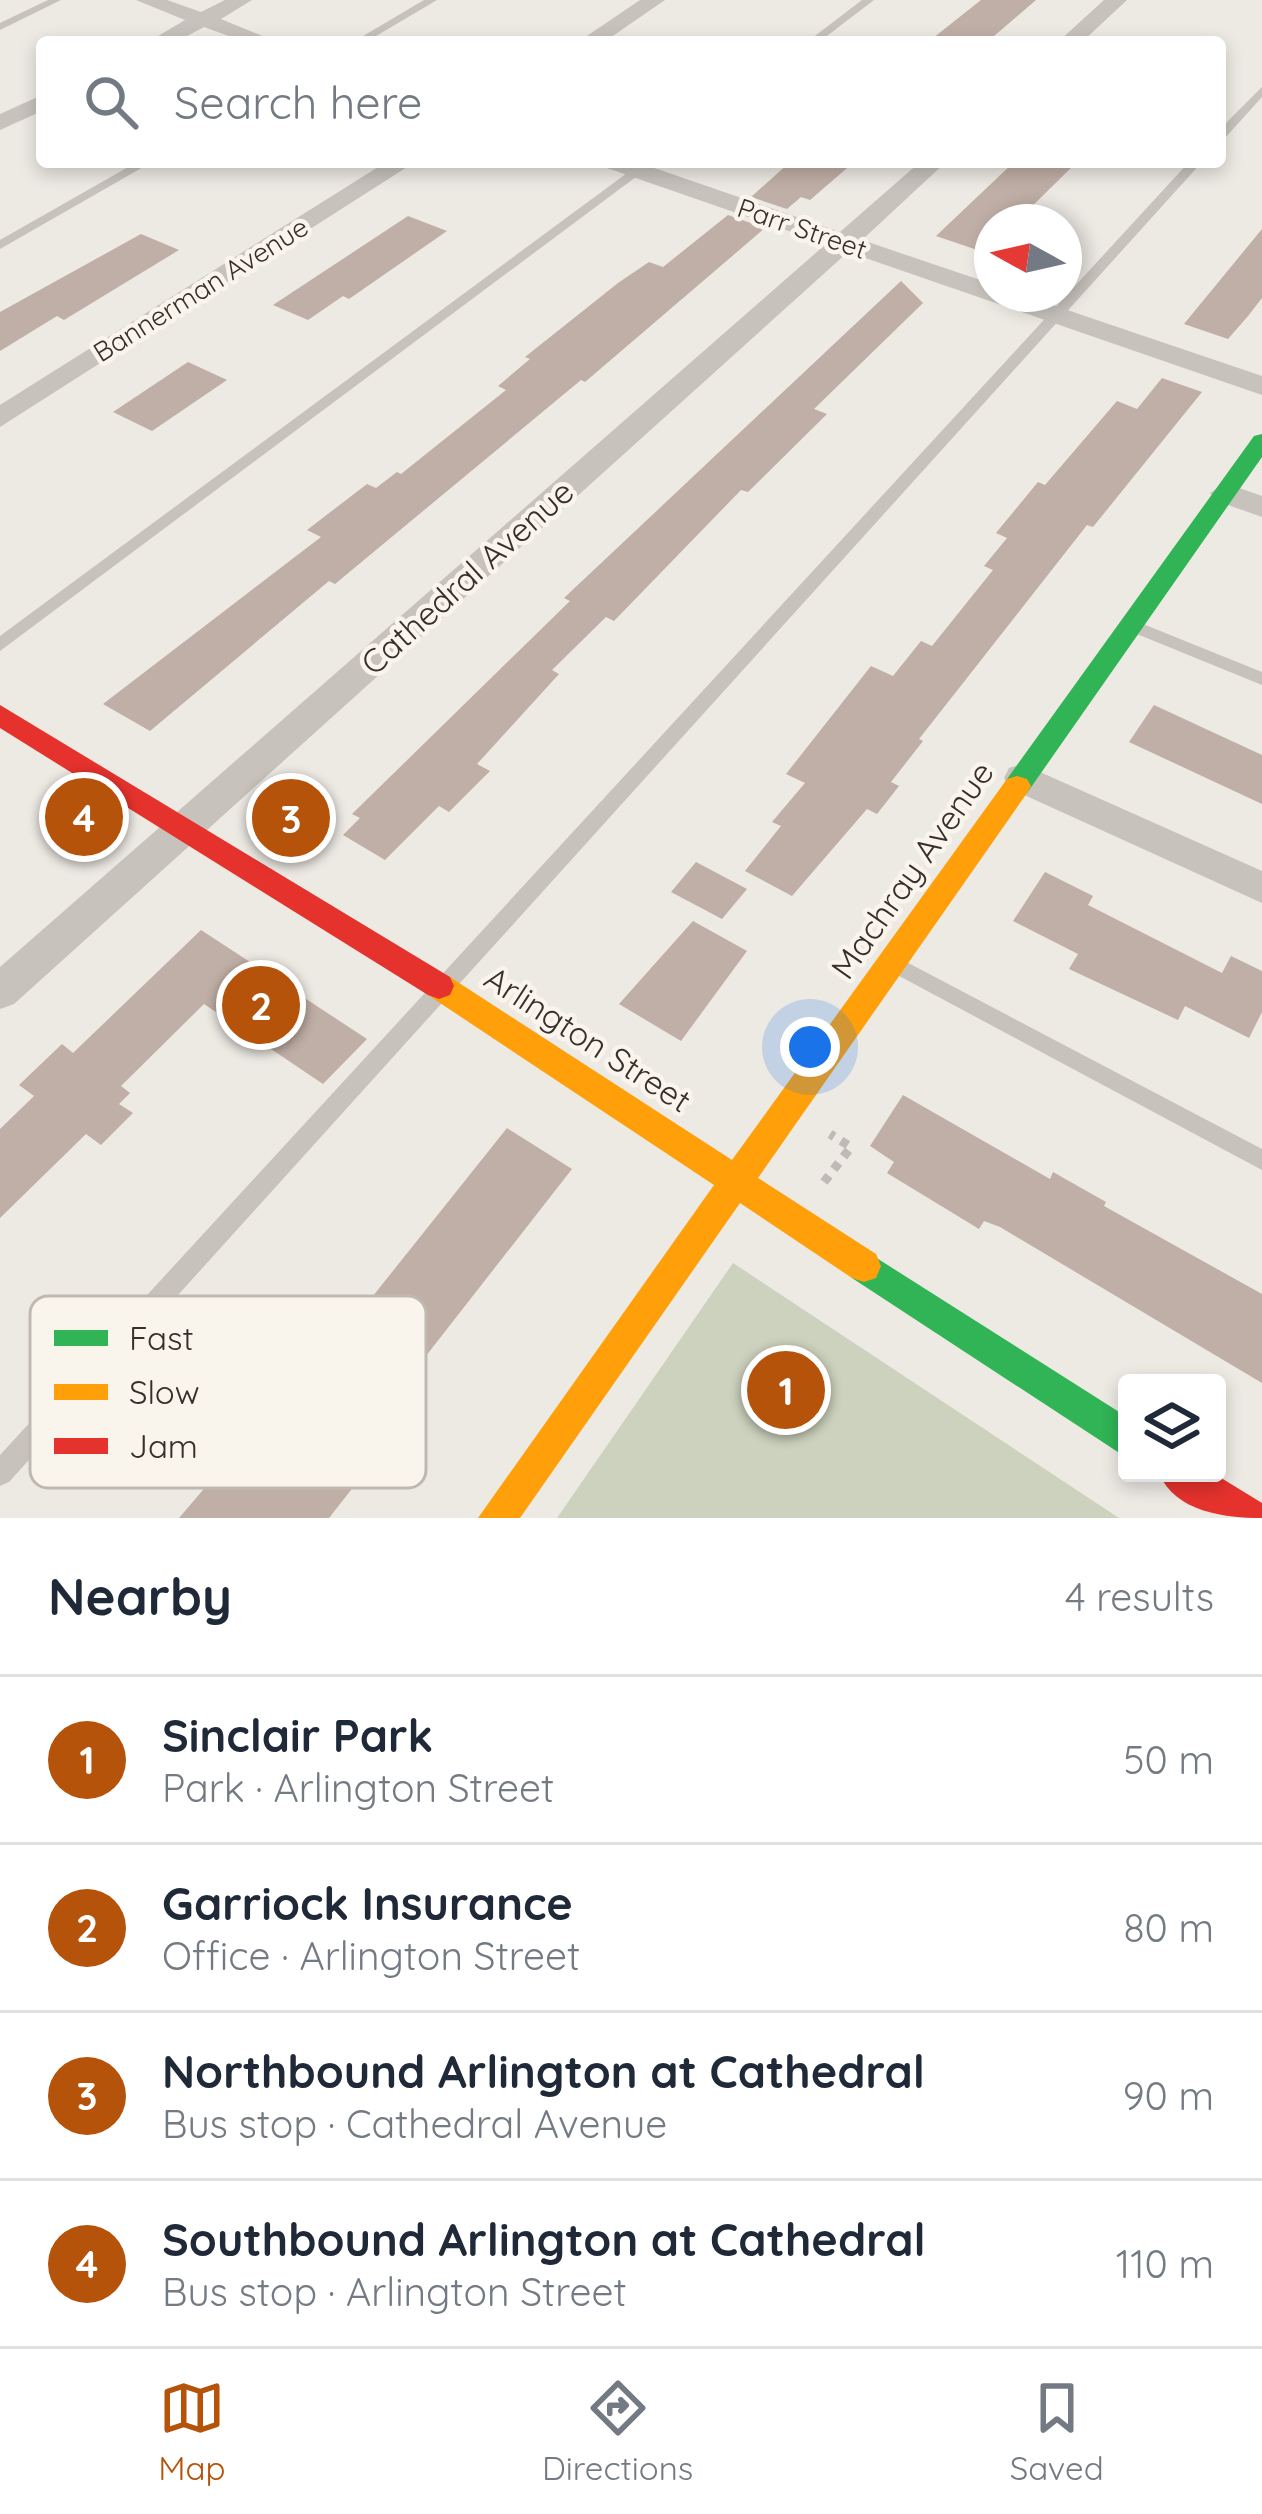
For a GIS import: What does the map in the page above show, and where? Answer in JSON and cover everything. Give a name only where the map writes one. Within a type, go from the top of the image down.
[{"type":"street","points":[[147,0],[249,36]]},
{"type":"street","points":[[171,36],[241,0]]},
{"type":"street","points":[[598,36],[654,0]]},
{"type":"street","points":[[1076,36],[1116,0]]},
{"type":"street","points":[[0,123],[36,105]]},
{"type":"street","name":"Bannerman Avenue","points":[[0,418],[394,168]]},
{"type":"street","name":"Parr Street","points":[[642,168],[974,288]]},
{"type":"street","name":"Cathedral Avenue","points":[[0,992],[927,168]]},
{"type":"street","name":"Parr Street","points":[[1049,312],[1262,386]]},
{"type":"street","name":"Machray Avenue","points":[[497,1518],[1262,441]]},
{"type":"street","points":[[1226,493],[1262,507]]},
{"type":"street","name":"Arlington Street","points":[[0,715],[441,987],[1118,1433]]},
{"type":"street","points":[[1022,778],[1262,888]]},
{"type":"street","points":[[1193,1482],[1251,1518]]},
{"type":"lane","points":[[0,27],[56,0]]},
{"type":"lane","points":[[369,36],[432,0]]},
{"type":"lane","points":[[820,36],[869,0]]},
{"type":"lane","points":[[1226,129],[1262,90]]},
{"type":"lane","points":[[0,245],[135,168]]},
{"type":"lane","points":[[0,646],[630,168]]},
{"type":"lane","points":[[161,1296],[1191,168]]},
{"type":"lane","points":[[1132,625],[1262,679]]},
{"type":"lane","points":[[891,962],[1262,1160]]},
{"type":"lane","points":[[0,1473],[30,1440]]},
{"type":"green space","points":[[733,1263],[1119,1518],[557,1518]]},
{"type":"building","points":[[981,0],[1036,0],[994,36],[936,36]]},
{"type":"building","points":[[783,168],[847,168],[810,200],[801,197],[787,209],[751,197]]},
{"type":"building","points":[[1008,168],[1071,168],[1034,204],[974,204],[974,249],[936,236]]},
{"type":"building","points":[[728,215],[765,228],[585,382],[581,380],[335,584],[329,581],[150,731],[103,704],[321,537],[307,530],[367,484],[376,488],[397,472],[401,474],[506,390],[498,386],[530,359],[525,357],[618,283],[649,262],[663,267]]},
{"type":"building","points":[[408,216],[447,231],[349,299],[343,296],[308,320],[273,305]]},
{"type":"building","points":[[1262,229],[1262,298],[1248,316],[1228,339],[1184,324]]},
{"type":"building","points":[[141,234],[179,250],[64,320],[57,316],[0,351],[0,312]]},
{"type":"building","points":[[901,281],[923,303],[814,409],[827,414],[748,492],[741,490],[614,621],[606,617],[552,670],[559,674],[477,764],[490,771],[449,812],[439,806],[385,860],[343,835],[360,818],[352,814],[570,601],[564,598]]},
{"type":"building","points":[[188,362],[227,380],[152,431],[113,412]]},
{"type":"building","points":[[1162,378],[1202,392],[1093,527],[1087,525],[919,739],[923,741],[891,782],[899,786],[877,814],[867,809],[792,896],[745,871],[781,826],[772,822],[805,783],[786,774],[871,666],[893,676],[921,641],[932,646],[993,570],[984,566],[1007,538],[996,533],[1038,482],[1045,485],[1117,401],[1137,409]]},
{"type":"building","points":[[1154,705],[1262,755],[1262,804],[1129,742]]},
{"type":"building","points":[[696,862],[747,889],[722,919],[671,892]]},
{"type":"building","points":[[1045,872],[1093,896],[1088,905],[1222,973],[1231,956],[1262,971],[1262,1012],[1249,1038],[1185,1006],[1178,1020],[1069,969],[1078,954],[1013,921]]},
{"type":"building","points":[[693,921],[747,951],[681,1041],[619,1004]]},
{"type":"building","points":[[201,930],[367,1039],[323,1084],[204,1004],[121,1086],[130,1093],[119,1104],[133,1113],[101,1145],[86,1134],[0,1218],[0,1129],[34,1096],[19,1085],[62,1044],[73,1053]]},
{"type":"building","points":[[903,1095],[1050,1179],[1053,1172],[1106,1202],[1104,1206],[1262,1294],[1262,1383],[1000,1227],[984,1221],[979,1229],[887,1173],[894,1162],[870,1146]]},
{"type":"building","points":[[507,1128],[572,1169],[426,1356],[426,1296],[373,1296]]},
{"type":"building","points":[[205,1488],[353,1488],[329,1518],[179,1518]]},
{"type":"traffic: fast","points":[[1017,786],[1262,441]]},
{"type":"traffic: fast","points":[[864,1266],[1118,1433]]},
{"type":"traffic: slow","points":[[497,1518],[1017,786]]},
{"type":"traffic: slow","points":[[439,986],[864,1266]]},
{"type":"traffic: jam","points":[[0,715],[439,986]]},
{"type":"traffic: jam","points":[[1193,1482],[1251,1518]]},
{"type":"place","name":"Southbound Arlington at Cathedral","points":[[84,817]]},
{"type":"place","name":"Northbound Arlington at Cathedral","points":[[291,818]]},
{"type":"place","name":"Garriock Insurance","points":[[261,1005]]},
{"type":"place","name":"Sinclair Park","points":[[786,1390]]}]
